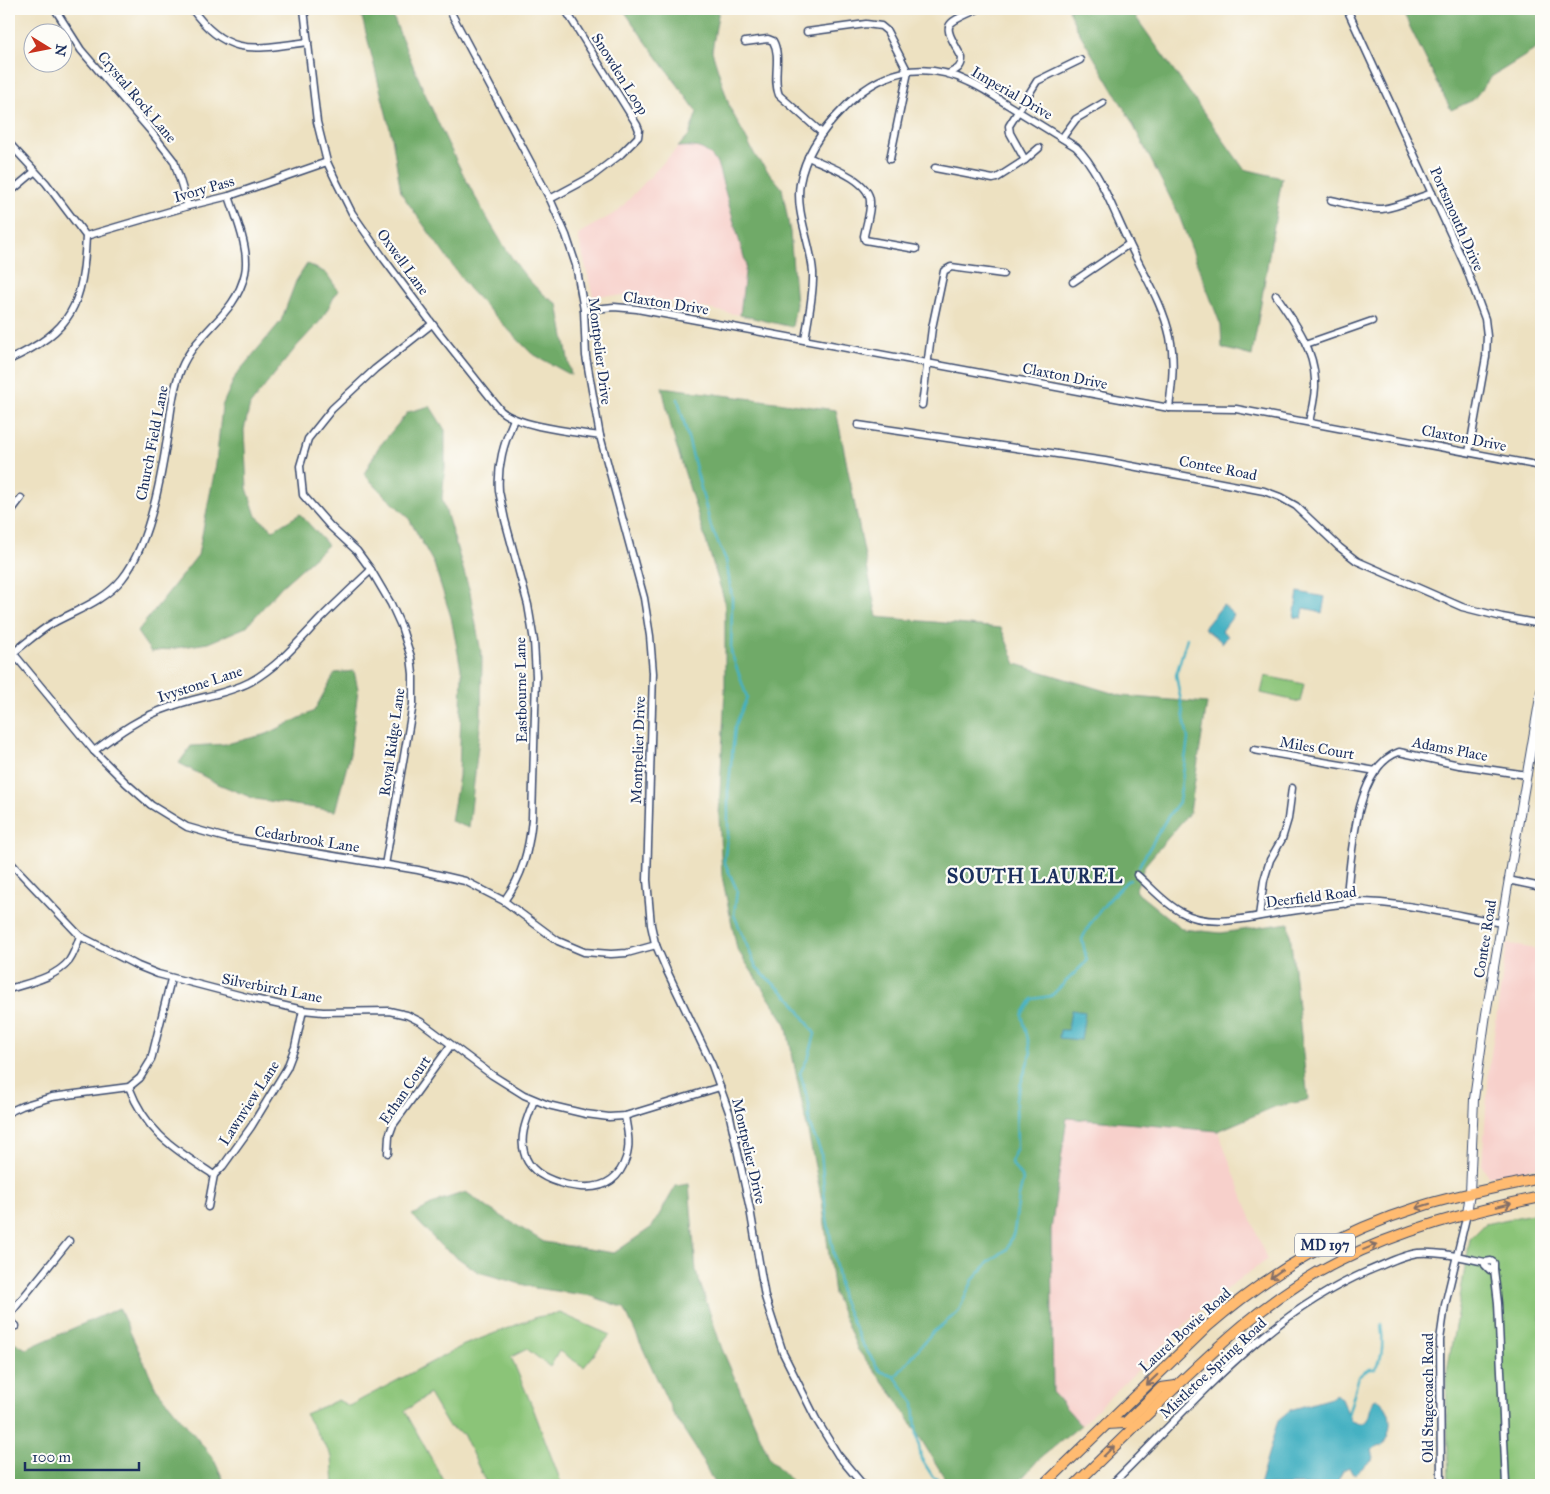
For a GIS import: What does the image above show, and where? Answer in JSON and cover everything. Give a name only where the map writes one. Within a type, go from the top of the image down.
[{"type":"main road","name":"Laurel Bowie Road","points":[[1044,1485],[1208,1326],[1233,1304],[1293,1262],[1336,1239],[1423,1206],[1470,1193],[1541,1178]]},
{"type":"main road","name":"MD 197","points":[[1075,1485],[1176,1386],[1243,1324],[1266,1306],[1315,1274],[1338,1261],[1427,1225],[1541,1197]]},
{"type":"main road","points":[[1107,1424],[1125,1423],[1161,1388],[1176,1386]]},
{"type":"street","name":"Crystal Rock Lane","points":[[55,9],[81,50],[174,161],[188,206]]},
{"type":"street","points":[[192,9],[210,31],[232,45],[254,47],[308,42]]},
{"type":"street","name":"Oxwell Lane","points":[[304,9],[317,122],[327,162],[352,213],[432,324],[493,403],[504,414],[514,419],[600,436]]},
{"type":"street","name":"Montpelier Drive","points":[[449,9],[550,200],[576,265],[584,310],[586,356],[600,436],[644,598],[650,636],[653,673],[647,880],[651,925],[656,946],[712,1065],[729,1112],[765,1297],[783,1353],[816,1419],[838,1455],[863,1485]]},
{"type":"street","name":"Snowden Loop","points":[[550,200],[608,165],[636,141],[639,133],[637,125],[565,9]]},
{"type":"street","points":[[948,74],[959,68],[962,63],[962,58],[948,33],[948,27],[952,21],[978,9]]},
{"type":"street","name":"Portsmouth Drive","points":[[1347,9],[1478,296],[1487,326],[1486,357],[1469,452]]},
{"type":"street","points":[[807,32],[866,24],[881,26],[887,31],[908,72],[890,159]]},
{"type":"street","points":[[744,42],[768,39],[773,41],[776,46],[776,87],[779,95],[822,133]]},
{"type":"street","points":[[1025,160],[1008,130],[1009,126],[1037,81],[1080,60]]},
{"type":"street","name":"Imperial Drive","points":[[804,340],[813,273],[800,206],[804,169],[808,157],[822,133],[850,100],[883,78],[908,72],[925,71],[948,74],[971,82],[1018,110],[1076,147],[1088,160],[1158,303],[1168,328],[1172,358],[1169,408]]},
{"type":"street","points":[[1062,138],[1076,119],[1103,103]]},
{"type":"street","points":[[9,143],[58,198],[86,236],[84,273],[79,294],[65,321],[46,340],[9,360]]},
{"type":"street","points":[[935,168],[993,179],[998,178],[1025,160],[1039,148]]},
{"type":"street","points":[[808,157],[856,179],[869,196],[870,202],[864,236],[865,240],[916,250]]},
{"type":"street","name":"Ivory Pass","points":[[86,236],[229,196],[327,162]]},
{"type":"street","points":[[9,193],[34,172]]},
{"type":"street","points":[[1331,200],[1367,208],[1383,209],[1432,193]]},
{"type":"street","name":"Church Field Lane","points":[[11,650],[51,624],[103,597],[123,578],[139,551],[158,490],[173,397],[179,376],[188,354],[230,309],[245,274],[245,254],[229,196]]},
{"type":"street","points":[[1074,282],[1129,244]]},
{"type":"street","points":[[922,404],[934,319],[944,271],[951,267],[1003,274]]},
{"type":"street","points":[[1276,295],[1306,344],[1313,364],[1315,380],[1309,422]]},
{"type":"street","name":"Claxton Drive","points":[[584,310],[614,307],[631,308],[1169,408],[1236,409],[1541,466]]},
{"type":"street","points":[[1306,344],[1372,321]]},
{"type":"street","name":"Royal Ridge Lane","points":[[385,864],[413,704],[411,657],[401,626],[391,604],[371,570],[357,551],[330,526],[303,495],[300,466],[308,439],[332,408],[375,369],[432,324]]},
{"type":"street","name":"Eastbourne Lane","points":[[504,901],[518,878],[530,843],[536,685],[536,660],[531,621],[499,490],[502,454],[514,419]]},
{"type":"street","name":"Contee Road","points":[[858,425],[1105,461],[1264,491],[1296,506],[1339,547],[1356,560],[1462,607],[1541,624]]},
{"type":"street","points":[[9,514],[21,498]]},
{"type":"street","name":"Ivystone Lane","points":[[94,751],[122,730],[152,713],[238,688],[265,673],[297,645],[320,619],[371,570]]},
{"type":"street","name":"Cedarbrook Lane","points":[[11,650],[94,751],[151,805],[187,827],[226,838],[432,872],[465,881],[504,901],[564,944],[584,952],[626,953],[656,946]]},
{"type":"street","name":"Contee Road","points":[[1470,1193],[1474,1099],[1508,880],[1541,691]]},
{"type":"street","name":"Miles Court","points":[[1254,750],[1376,771]]},
{"type":"street","name":"Adams Place","points":[[1346,904],[1358,809],[1368,784],[1376,771],[1394,754],[1399,752],[1459,765],[1527,775]]},
{"type":"street","points":[[1259,916],[1264,880],[1270,860],[1282,839],[1288,819],[1292,788]]},
{"type":"street","name":"Silverbirch Lane","points":[[9,861],[80,936],[138,966],[171,978],[303,1010],[323,1012],[376,1010],[398,1012],[420,1021],[512,1088],[534,1100],[586,1114],[609,1117],[625,1116],[720,1086]]},
{"type":"street","name":"Deerfield Road","points":[[1137,875],[1171,905],[1190,916],[1219,920],[1346,904],[1383,903],[1502,923]]},
{"type":"street","points":[[1508,880],[1541,886]]},
{"type":"street","points":[[9,989],[62,968],[70,960],[80,936]]},
{"type":"street","points":[[9,1112],[52,1097],[129,1087],[140,1078],[151,1060],[171,978]]},
{"type":"street","name":"Lawnview Lane","points":[[214,1175],[223,1166],[251,1127],[287,1068],[296,1047],[303,1010]]},
{"type":"street","name":"Ethan Court","points":[[388,1153],[389,1136],[393,1125],[451,1045]]},
{"type":"street","points":[[129,1087],[136,1105],[157,1134],[182,1154],[214,1175],[208,1207]]},
{"type":"street","points":[[534,1100],[523,1133],[523,1147],[530,1166],[541,1176],[579,1188],[603,1185],[620,1170],[627,1157],[628,1146],[625,1116]]},
{"type":"street","name":"Old Stagecoach Road","points":[[1440,1485],[1440,1340],[1445,1306],[1467,1214],[1470,1193]]},
{"type":"street","points":[[9,1316],[69,1241]]},
{"type":"street","name":"Mistletoe Spring Road","points":[[1111,1485],[1181,1412],[1242,1353],[1301,1308],[1347,1281],[1409,1255],[1427,1253],[1457,1256],[1485,1262],[1485,1266],[1490,1270],[1494,1269],[1498,1303],[1506,1485]]},
{"type":"street","points":[[9,1321],[16,1326]]},
{"type":"shaded area","points":[[693,146],[708,151],[717,163],[746,265],[740,315],[649,298],[593,296],[578,236],[583,231],[617,212],[678,147]]},
{"type":"shaded area","points":[[1507,944],[1541,950],[1541,1167],[1489,1176],[1482,1166],[1489,1068]]},
{"type":"shaded area","points":[[1067,1118],[1218,1131],[1267,1260],[1235,1282],[1198,1312],[1081,1425],[1053,1393],[1051,1230]]},
{"type":"green space","points":[[360,9],[390,9],[436,118],[475,197],[511,257],[528,279],[547,297],[558,304],[571,375],[531,353],[469,289],[401,193],[392,137]]},
{"type":"green space","points":[[623,9],[719,9],[712,51],[730,108],[756,157],[782,188],[790,232],[796,304],[792,327],[740,315],[746,264],[717,163],[705,151],[691,147],[678,147],[689,135],[697,112]]},
{"type":"green space","points":[[1068,9],[1130,9],[1244,169],[1282,178],[1252,356],[1222,348],[1221,326],[1178,213],[1128,115],[1076,27]]},
{"type":"green space","points":[[1401,9],[1541,9],[1541,46],[1491,77],[1473,100],[1451,110]]},
{"type":"green space","points":[[307,264],[326,273],[338,290],[322,319],[297,346],[250,405],[244,430],[247,488],[256,516],[273,530],[300,514],[328,545],[281,587],[246,627],[208,643],[151,652],[137,632],[198,555],[216,464],[222,406],[236,375],[281,321],[296,281]]},
{"type":"green space","points":[[662,387],[836,410],[877,617],[1001,628],[1016,664],[1122,696],[1207,703],[1190,812],[1145,865],[1135,891],[1182,929],[1221,933],[1289,923],[1308,1100],[1274,1107],[1218,1131],[1067,1118],[1051,1230],[1053,1393],[1081,1425],[1038,1460],[1016,1485],[949,1485],[897,1400],[858,1350],[834,1294],[822,1201],[786,1024],[737,949],[722,876],[719,816],[725,687],[725,602],[673,435]]},
{"type":"green space","points":[[430,406],[445,430],[445,468],[442,498],[470,592],[482,658],[481,718],[469,828],[451,821],[459,776],[462,674],[451,617],[434,564],[408,517],[364,474],[378,448],[408,412]]},
{"type":"green space","points":[[354,671],[358,689],[350,754],[335,811],[255,799],[216,783],[179,763],[191,746],[226,744],[267,734],[314,711],[335,673]]},
{"type":"green space","points":[[1265,676],[1304,684],[1300,702],[1261,693]]},
{"type":"green space","points":[[689,1184],[696,1271],[722,1349],[770,1459],[795,1485],[715,1485],[698,1452],[674,1415],[624,1308],[591,1296],[535,1288],[478,1272],[441,1246],[412,1215],[441,1200],[466,1192],[488,1208],[544,1242],[614,1253],[652,1227],[676,1186]]},
{"type":"green space","points":[[1541,1212],[1541,1485],[1449,1485],[1446,1378],[1470,1239],[1485,1224]]},
{"type":"green space","points":[[119,1308],[156,1388],[213,1458],[226,1485],[10,1485],[9,1339],[26,1349]]},
{"type":"green space","points":[[560,1313],[610,1335],[584,1367],[559,1351],[550,1367],[527,1349],[511,1357],[533,1408],[562,1485],[487,1485],[463,1434],[448,1426],[429,1394],[405,1411],[446,1485],[334,1485],[332,1457],[305,1414],[338,1400],[349,1406],[464,1345],[537,1317]]},
{"type":"water","points":[[1298,592],[1325,597],[1322,614],[1318,611],[1304,608],[1302,618],[1294,617]]},
{"type":"water","points":[[1223,605],[1234,615],[1222,631],[1228,636],[1223,643],[1204,628]]},
{"type":"water","points":[[1071,1010],[1085,1012],[1081,1040],[1059,1038],[1060,1030],[1068,1030]]},
{"type":"water","points":[[1335,1395],[1342,1399],[1351,1421],[1358,1423],[1363,1423],[1368,1418],[1373,1400],[1377,1399],[1383,1403],[1389,1414],[1390,1427],[1382,1446],[1379,1445],[1372,1450],[1374,1458],[1355,1474],[1352,1473],[1349,1467],[1343,1470],[1337,1481],[1343,1481],[1341,1485],[1259,1485],[1278,1420],[1290,1410],[1331,1398]]},
{"type":"waterway","points":[[678,399],[711,527],[726,560],[732,598],[731,652],[747,697],[735,727],[728,792],[728,833],[724,861],[737,890],[734,915],[757,969],[792,1000],[815,1034],[809,1056],[800,1073],[809,1104],[809,1124],[821,1152],[826,1213],[842,1299],[861,1342],[880,1371],[895,1377]]},
{"type":"waterway","points":[[1139,866],[1167,818],[1179,802],[1188,739],[1176,675],[1187,638]]},
{"type":"waterway","points":[[948,1485],[933,1477],[921,1458],[914,1403],[895,1377],[931,1334],[958,1312],[973,1280],[989,1262],[1007,1249],[1014,1232],[1023,1180],[1011,1162],[1017,1147],[1016,1099],[1031,1052],[1022,1015],[1032,999],[1051,996],[1087,961],[1082,939],[1086,931],[1108,901],[1130,880]]},
{"type":"waterway","points":[[1348,1415],[1359,1376],[1369,1369],[1375,1369],[1380,1360],[1381,1324]]},
{"type":"district","name":"SOUTH LAUREL","points":[[1035,876]]}]
